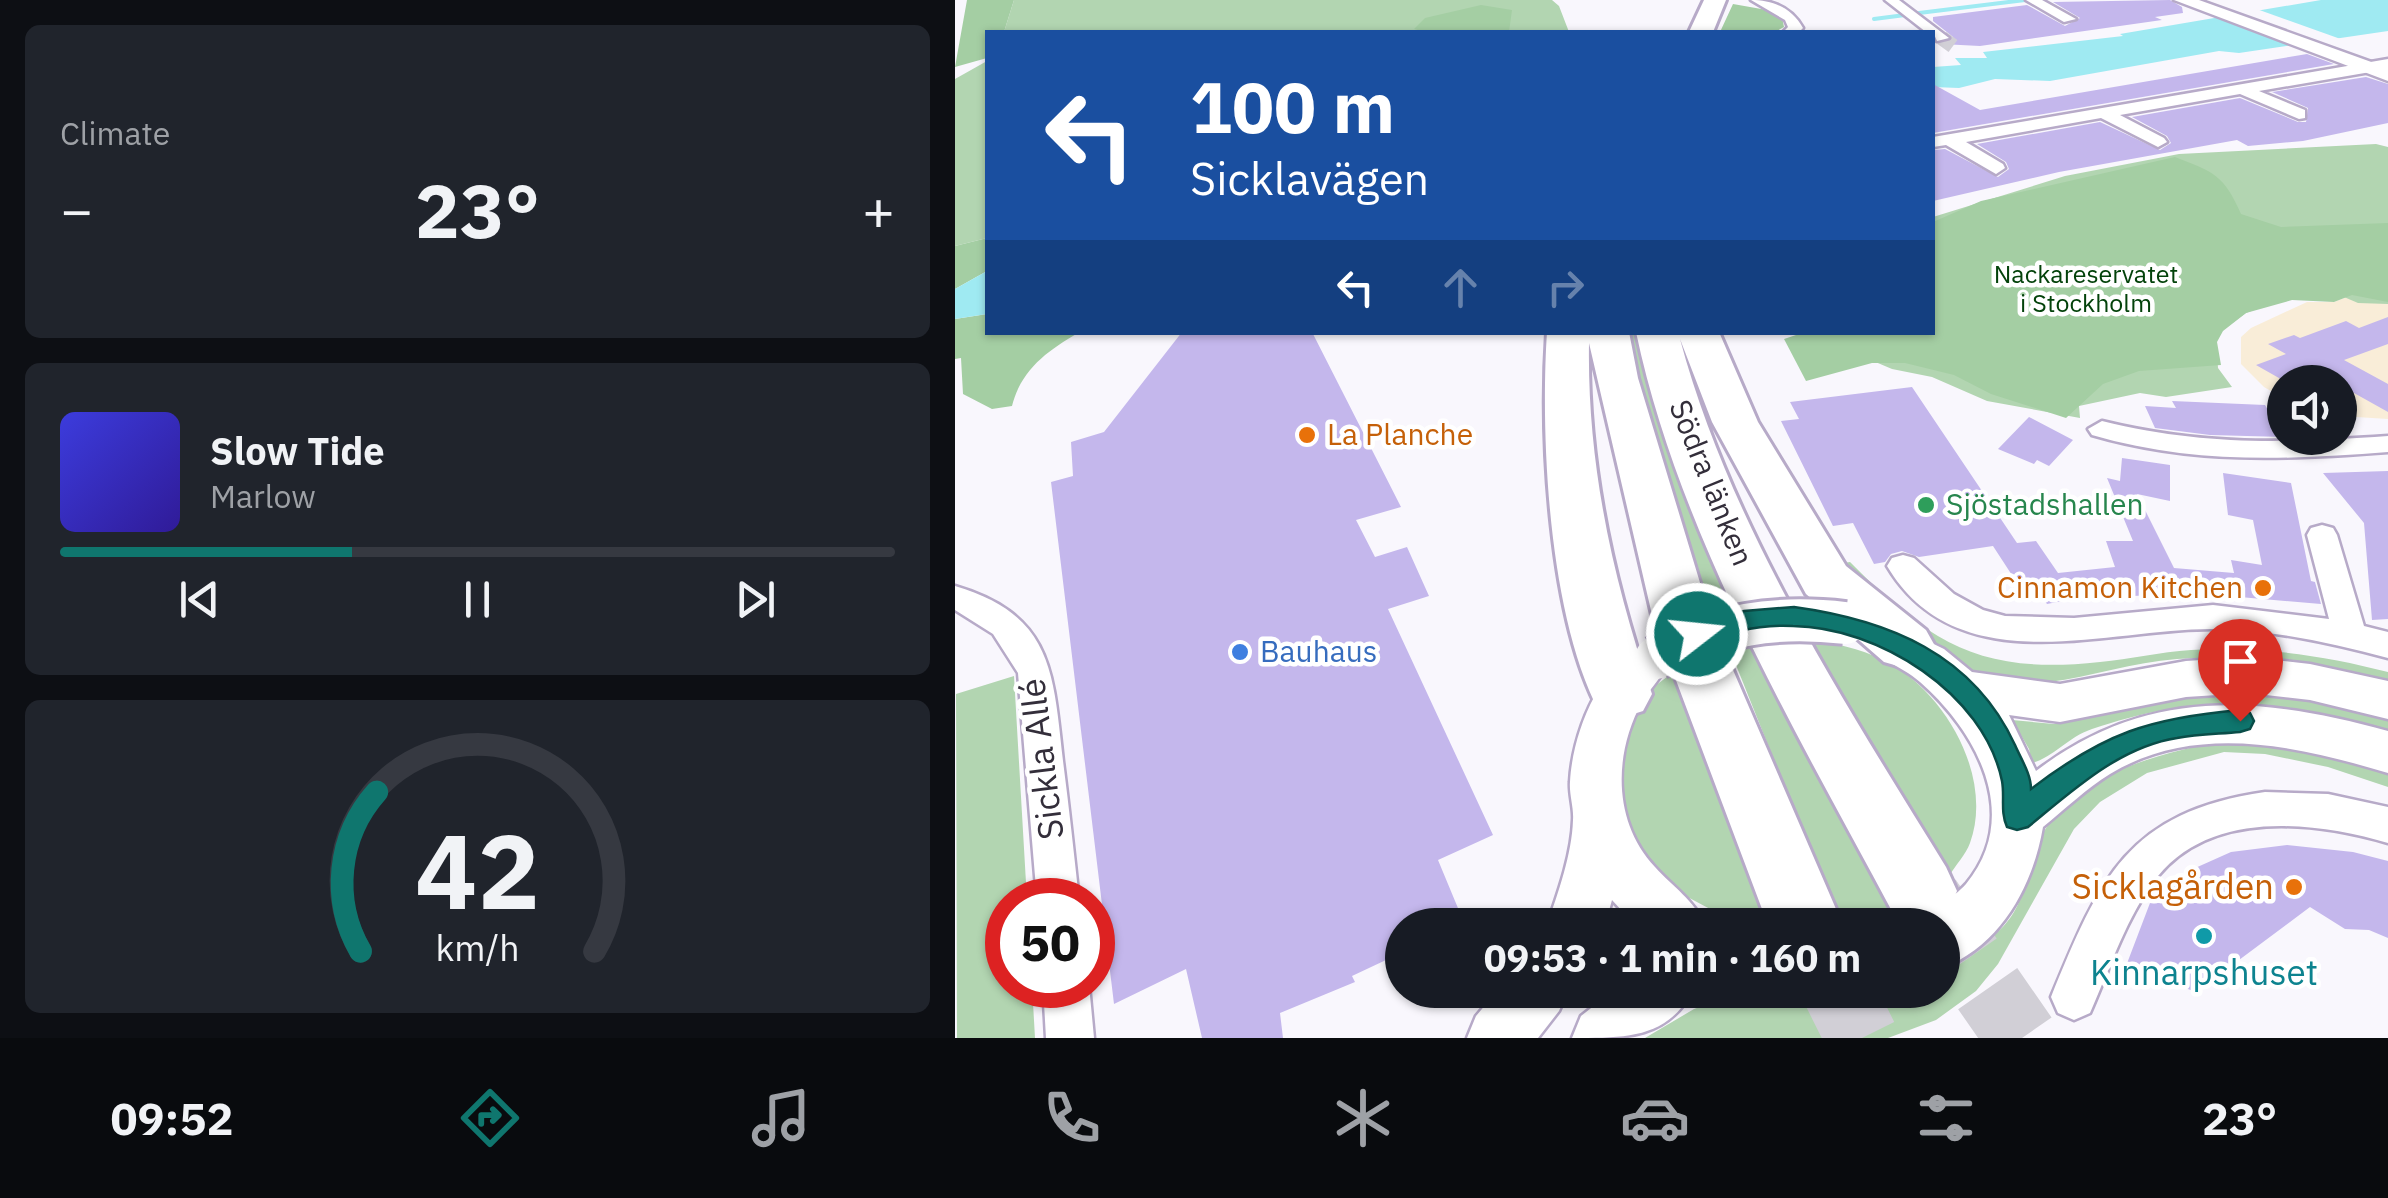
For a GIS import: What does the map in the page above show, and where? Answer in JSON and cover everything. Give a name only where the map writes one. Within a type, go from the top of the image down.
[{"type":"highway","points":[[1702,30],[1715,3]]},
{"type":"highway","points":[[1568,335],[1565,419],[1596,623],[1638,676]]},
{"type":"highway","name":"Södra länken","points":[[1609,335],[1616,378],[1681,619],[1799,908]]},
{"type":"highway","name":"Södra länken","points":[[1658,335],[1690,437],[1735,550],[1807,693],[1927,908]]},
{"type":"highway","points":[[1699,335],[1735,422],[1826,580],[1905,646]]},
{"type":"main road","points":[[2183,0],[2219,5],[2349,46],[2381,64],[2388,75]]},
{"type":"main road","points":[[2219,5],[2321,50],[2381,64]]},
{"type":"main road","points":[[1581,908],[1599,826],[1593,790],[1596,754],[1638,676],[1697,634],[1744,620],[1794,616],[1845,624],[1905,646],[1965,690],[1989,719],[2017,781],[2017,817],[2003,876],[1985,904],[1960,909]]},
{"type":"main road","points":[[1965,690],[2060,703],[2186,678],[2248,675],[2310,682],[2388,700]]},
{"type":"main road","points":[[2017,817],[2103,752],[2174,727],[2263,722],[2343,738],[2388,752]]},
{"type":"main road","points":[[1599,826],[1628,878],[1659,908]]},
{"type":"main road","points":[[1498,1038],[1523,1008]]},
{"type":"main road","points":[[1603,1038],[1640,1008]]},
{"type":"street","points":[[1757,0],[1790,17],[1796,28],[1793,30]]},
{"type":"street","points":[[1891,0],[1926,30]]},
{"type":"street","points":[[2032,0],[2069,18]]},
{"type":"street","points":[[1941,140],[2381,64]]},
{"type":"street","points":[[2241,89],[2299,114]]},
{"type":"street","points":[[2102,112],[2158,142]]},
{"type":"street","points":[[1941,140],[1996,168]]},
{"type":"street","points":[[2102,429],[2147,444],[2227,452],[2388,444]]},
{"type":"street","points":[[2322,535],[2350,635]]},
{"type":"street","points":[[1903,566],[1943,603],[1977,620],[2012,630],[2072,630],[2214,617],[2350,635],[2388,645]]},
{"type":"street","name":"Sickla Allé","points":[[955,598],[996,615],[1022,642],[1037,674],[1056,878]]},
{"type":"street","points":[[2074,997],[2108,923],[2150,855],[2201,825],[2271,806],[2350,813],[2388,826]]},
{"type":"street","points":[[1067,1008],[1070,1038]]},
{"type":"shaded area","points":[[2352,295],[2388,302],[2388,419],[2357,417],[2357,365],[2267,365],[2267,389],[2241,364],[2241,337],[2251,328],[2307,302],[2334,302]]},
{"type":"green space","points":[[967,0],[1014,0],[1005,30],[985,30],[985,59],[955,67]]},
{"type":"green space","points":[[1014,0],[1552,0],[1559,6],[1568,30],[1005,30]]},
{"type":"green space","points":[[1733,4],[1767,10],[1782,17],[1784,27],[1779,30],[1721,30]]},
{"type":"green space","points":[[1481,5],[1512,10],[1509,30],[1414,29],[1425,18]]},
{"type":"green space","points":[[985,62],[985,238],[955,246],[955,79]]},
{"type":"green space","name":"Nackareservatet i Stockholm","points":[[2376,144],[2388,147],[2388,304],[2358,303],[2316,285],[2246,313],[2216,335],[2218,368],[2232,387],[2166,397],[2140,393],[2079,406],[2080,418],[1987,401],[1932,377],[1892,369],[1812,335],[1935,335],[1935,216],[2065,176],[2179,154]]},
{"type":"green space","name":"Nackareservatet i Stockholm","points":[[2175,157],[2216,176],[2241,214],[2281,227],[2388,223],[2388,302],[2352,295],[2334,302],[2292,300],[2246,313],[2223,331],[2217,342],[2221,365],[2139,371],[2103,384],[2066,418],[1991,394],[1954,375],[1905,363],[1872,363],[1806,381],[1784,339],[1796,335],[1935,335],[1935,221],[1981,201]]},
{"type":"green space","points":[[985,238],[985,272],[955,289],[955,246]]},
{"type":"green space","points":[[985,314],[985,335],[1075,335],[1029,372],[1012,406],[992,409],[963,394],[961,358],[955,359],[955,319]]},
{"type":"green space","points":[[1628,335],[1645,335],[1744,602],[1705,611]]},
{"type":"green space","points":[[1850,562],[1906,614],[1933,633],[1990,658],[2058,665],[2191,650],[2266,651],[2388,672],[2388,686],[2283,664],[2204,658],[2161,661],[2049,682],[2007,680],[1943,657],[1888,622],[1837,564]]},
{"type":"green space","points":[[1804,637],[1856,649],[1885,661],[1907,675],[1945,714],[1969,764],[1976,817],[1970,843],[1949,876]]},
{"type":"green space","points":[[1756,640],[1904,908],[1833,908],[1728,645]]},
{"type":"green space","points":[[1679,668],[1769,908],[1708,908],[1680,893],[1659,873],[1626,828],[1618,789],[1632,719],[1648,691]]},
{"type":"green space","points":[[1014,676],[1026,878],[985,878],[985,1008],[1033,1008],[1035,1038],[957,1038],[956,694]]},
{"type":"green space","points":[[2206,693],[2270,693],[2388,717],[2388,736],[2274,709],[2206,705],[2171,709],[2092,729],[2032,763],[2029,749],[2012,720],[2054,724]]},
{"type":"green space","points":[[2230,738],[2306,746],[2388,772],[2388,787],[2328,767],[2265,754],[2224,752],[2147,773],[2100,802],[2074,829],[1998,964],[1976,991],[1960,1003],[1960,958],[1991,938],[2014,912],[2043,833],[2059,811],[2101,779],[2178,751]]},
{"type":"green space","points":[[1953,1008],[1936,1020],[1888,1038],[1645,1038],[1694,1009]]},
{"type":"water","points":[[2321,0],[2388,0],[2388,31],[2239,53],[2219,51],[2050,81],[1995,79],[1959,88],[1935,87],[1935,67],[1961,65],[1955,58],[1987,58],[1983,52],[2123,36],[2120,34]]},
{"type":"water","points":[[985,272],[985,314],[955,319],[955,289]]},
{"type":"pier","points":[[2251,7],[2349,42],[2302,49],[2208,14]]},
{"type":"building","points":[[2170,0],[2182,7],[2183,13],[2155,17],[2162,20],[1980,46],[1941,44],[1953,37],[1933,21],[1933,17],[2027,5],[2065,26],[2080,18],[2053,2]]},
{"type":"building","points":[[2307,54],[2334,64],[1935,133],[1935,85],[1980,110]]},
{"type":"building","points":[[2366,77],[2388,84],[2388,123],[2303,141],[2248,146],[2237,140],[2059,172],[1935,201],[1935,150],[1945,149],[1998,177],[2009,169],[2006,162],[1977,144],[2100,122],[2160,150],[2171,143],[2167,136],[2132,117],[2240,98],[2306,122],[2308,108],[2272,92]]},
{"type":"building","points":[[2388,317],[2388,344],[2344,360],[2353,365],[2267,365],[2267,371],[2256,365],[2286,354],[2268,344],[2294,335],[2300,338],[2346,321],[2359,328]]},
{"type":"building","name":"Bauhaus","points":[[1180,335],[1314,335],[1401,507],[1356,520],[1375,557],[1407,547],[1429,596],[1388,609],[1493,835],[1438,860],[1458,908],[1385,908],[1385,960],[1352,976],[1355,982],[1280,1013],[1283,1038],[1202,1038],[1186,969],[1115,1004],[1115,878],[1099,878],[1051,482],[1073,476],[1071,442],[1104,432]]},
{"type":"building","points":[[2357,367],[2388,384],[2388,412],[2357,395]]},
{"type":"building","points":[[1912,387],[2017,543],[2036,541],[2058,573],[2115,567],[2106,541],[2133,541],[2107,478],[2120,481],[2122,458],[2170,465],[2170,501],[2137,494],[2174,568],[2234,573],[2231,560],[2262,565],[2253,520],[2228,515],[2223,473],[2291,483],[2311,581],[2315,582],[2321,604],[2194,593],[2072,599],[2047,604],[2035,587],[2021,589],[1993,546],[1919,557],[1902,551],[1874,564],[1853,523],[1833,526],[1781,421],[1799,419],[1790,402]]},
{"type":"building","points":[[2172,401],[2265,405],[2267,437],[2155,428],[2145,406],[2176,408]]},
{"type":"building","points":[[2029,417],[2073,440],[2049,466],[1998,449]]},
{"type":"building","points":[[2388,471],[2388,619],[2372,620],[2364,523],[2323,473]]},
{"type":"building","name":"Kinnarpshuset","points":[[2287,845],[2353,852],[2388,861],[2388,938],[2369,930],[2345,929],[2310,907],[2196,992],[2126,966],[2150,903],[2184,873],[2231,852]]},
{"type":"waterway","points":[[1919,13],[2025,0]]},
{"type":"waterway","points":[[1874,19],[1905,15]]},
{"type":"tunnel","points":[[1942,38],[1953,46]]},
{"type":"tunnel","points":[[1926,900],[2022,1038]]},
{"type":"tunnel","points":[[1847,1008],[1862,1038]]},
{"type":"place","name":"La Planche","points":[[1307,435]]},
{"type":"place","name":"Sjöstadshallen","points":[[1926,505]]},
{"type":"place","name":"Cinnamon Kitchen","points":[[2263,588]]},
{"type":"place","name":"Bauhaus","points":[[1240,652]]},
{"type":"place","name":"Sicklagården","points":[[2294,887]]},
{"type":"place","name":"Kinnarpshuset","points":[[2204,936]]},
{"type":"route","points":[[1697,634],[1744,620],[1794,616],[1845,624],[1905,646],[1965,690],[1989,719],[2017,781],[2017,817],[2103,752],[2174,727],[2240,721]]}]
